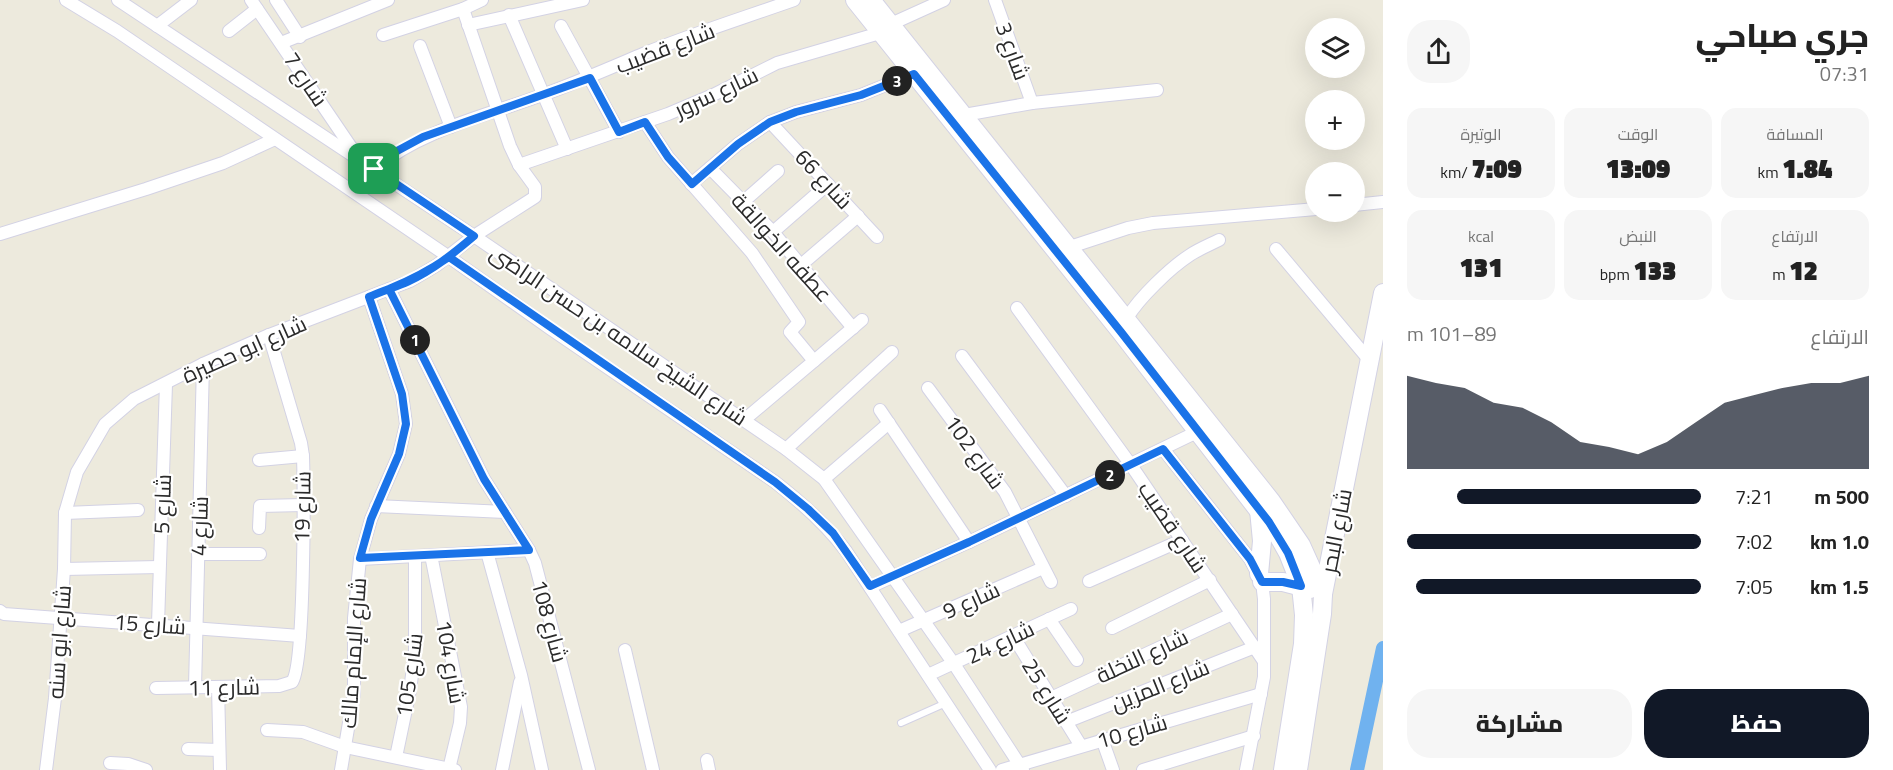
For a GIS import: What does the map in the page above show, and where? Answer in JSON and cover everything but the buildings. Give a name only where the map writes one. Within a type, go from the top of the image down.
[{"type":"street","name":"شارع الشيخ سلامه بن حسن الراضى","points":[[66,0],[117,31],[449,257],[775,482],[808,509],[833,533],[870,586],[990,770]]},
{"type":"street","points":[[157,26],[191,0]]},
{"type":"street","points":[[276,0],[300,37]]},
{"type":"street","points":[[281,43],[388,0]]},
{"type":"street","points":[[383,35],[463,9],[482,0]]},
{"type":"street","points":[[468,24],[583,0]]},
{"type":"street","name":"شارع قضيب","points":[[374,169],[410,144],[451,127],[590,78],[644,54],[794,0]]},
{"type":"street","points":[[855,0],[885,28],[920,70],[964,115],[1127,318],[1287,523],[1313,569],[1323,594]]},
{"type":"street","points":[[871,0],[885,28]]},
{"type":"street","name":"شارع سرور","points":[[519,165],[691,105],[777,63],[885,28],[944,0]]},
{"type":"street","name":"شارع 3","points":[[995,0],[1032,103]]},
{"type":"street","name":"شارع الشيخ سلامه بن حسن الراضى","points":[[127,2],[157,26],[474,236],[744,420],[824,479],[925,620],[1021,768]]},
{"type":"street","points":[[230,31],[254,4]]},
{"type":"street","name":"شارع 7","points":[[254,4],[359,159]]},
{"type":"street","points":[[463,9],[497,112],[519,165]]},
{"type":"street","points":[[509,15],[567,149]]},
{"type":"street","points":[[561,26],[619,132]]},
{"type":"street","points":[[420,45],[451,127]]},
{"type":"street","points":[[692,184],[738,144],[770,122],[796,112],[861,95],[920,70]]},
{"type":"street","name":"شارع البحر","points":[[920,70],[1197,432],[1258,508],[1288,553],[1301,586],[1304,615],[1303,644],[1283,770]]},
{"type":"street","points":[[964,115],[1032,103],[1157,90]]},
{"type":"street","points":[[645,122],[668,157],[752,253],[799,322],[790,332],[814,361],[744,420]]},
{"type":"street","name":"شارع 66","points":[[770,122],[877,237]]},
{"type":"street","points":[[0,234],[157,186],[223,163],[275,139]]},
{"type":"street","name":"شارع ابو حصيرة","points":[[65,513],[77,472],[105,424],[135,399],[203,364],[269,335],[410,281],[449,257],[474,236],[535,197],[535,187],[519,165]]},
{"type":"street","name":"عطفه الخوالقة","points":[[710,168],[773,232],[857,324],[814,361]]},
{"type":"street","points":[[743,202],[778,171]]},
{"type":"street","points":[[773,232],[828,184]]},
{"type":"street","points":[[1365,204],[1383,202]]},
{"type":"street","points":[[1070,247],[1128,228],[1305,209]]},
{"type":"street","points":[[801,265],[858,216]]},
{"type":"street","points":[[1127,318],[1169,272],[1189,255],[1219,240]]},
{"type":"street","points":[[1276,249],[1370,361]]},
{"type":"street","name":"شارع 108","points":[[389,289],[484,479],[529,550],[541,583],[589,770]]},
{"type":"street","name":"شارع البحر","points":[[1298,770],[1322,614],[1323,594],[1383,293]]},
{"type":"street","name":"شارع الإمام مالك","points":[[340,770],[354,685],[354,618],[360,558],[376,506],[403,444],[406,414],[402,394],[369,297]]},
{"type":"street","name":"شارع قضيب","points":[[1017,308],[1131,465],[1263,660]]},
{"type":"street","name":"شارع 19","points":[[269,335],[301,442],[303,456],[300,636],[296,675],[292,682]]},
{"type":"street","points":[[786,449],[892,352]]},
{"type":"street","points":[[962,356],[1066,496]]},
{"type":"street","name":"شارع 4","points":[[195,687],[203,364]]},
{"type":"street","name":"شارع 5","points":[[158,624],[166,384]]},
{"type":"street","name":"شارع 102","points":[[928,388],[1005,492],[1051,582]]},
{"type":"street","points":[[880,410],[969,542]]},
{"type":"street","points":[[824,479],[889,423]]},
{"type":"street","points":[[870,586],[1020,518],[1197,432]]},
{"type":"street","points":[[1163,449],[1250,559],[1260,578],[1263,591],[1262,694],[1246,770]]},
{"type":"street","points":[[259,460],[303,456]]},
{"type":"street","points":[[259,528],[260,506],[303,505]]},
{"type":"street","points":[[376,506],[505,512]]},
{"type":"street","points":[[1258,508],[1262,541],[1260,578]]},
{"type":"street","points":[[65,513],[138,510]]},
{"type":"street","name":"شارع ابو سنه","points":[[46,770],[55,698],[64,569],[65,513]]},
{"type":"street","points":[[1089,582],[1182,540]]},
{"type":"street","points":[[360,558],[529,550]]},
{"type":"street","points":[[487,552],[521,675],[542,770]]},
{"type":"street","points":[[198,554],[260,554]]},
{"type":"street","name":"شارع 104","points":[[431,555],[461,707],[453,769]]},
{"type":"street","name":"شارع 105","points":[[396,757],[415,653],[415,556]]},
{"type":"street","points":[[64,569],[159,567]]},
{"type":"street","name":"شارع 9","points":[[899,631],[1043,568]]},
{"type":"street","points":[[1260,578],[1301,586],[1323,594]]},
{"type":"street","points":[[1112,628],[1210,580]]},
{"type":"street","name":"شارع 24","points":[[928,675],[1071,609]]},
{"type":"street","name":"شارع 15","points":[[0,611],[4,614],[300,636]]},
{"type":"street","name":"شارع النخلة","points":[[1051,698],[1232,614]]},
{"type":"street","points":[[1049,619],[1077,660]]},
{"type":"street","name":"شارع 25","points":[[1013,636],[1081,746]]},
{"type":"street","name":"شارع المزين","points":[[1066,722],[1255,647]]},
{"type":"street","points":[[624,650],[653,770]]},
{"type":"street","points":[[502,770],[521,675]]},
{"type":"street","name":"شارع 11","points":[[156,688],[279,686],[292,682]]},
{"type":"street","points":[[218,687],[220,770]]},
{"type":"street","name":"شارع 10","points":[[1002,770],[1021,768],[1102,739],[1262,694]]},
{"type":"street","points":[[267,730],[303,732],[345,747],[453,769]]},
{"type":"street","points":[[1143,770],[1254,736]]},
{"type":"street","points":[[1102,739],[1113,770]]},
{"type":"street","points":[[188,748],[219,750]]},
{"type":"street","points":[[110,763],[128,764],[146,770]]},
{"type":"lane","points":[[901,723],[946,703]]},
{"type":"waterway","points":[[1357,770],[1383,648]]},
{"type":"route","points":[[374,169],[397,151],[423,137],[590,78],[619,132],[645,122],[668,157],[692,184],[738,144],[770,122],[796,112],[861,95],[914,74],[1121,332],[1269,522],[1288,553],[1301,586],[1283,582],[1262,582],[1250,559],[1163,449],[969,542],[870,586],[833,533],[775,482],[449,257],[426,272],[410,281],[389,289],[484,479],[529,550],[360,558],[371,519],[403,444],[406,424],[402,394],[369,297],[389,289],[410,281],[426,272],[474,236],[374,169]]}]
